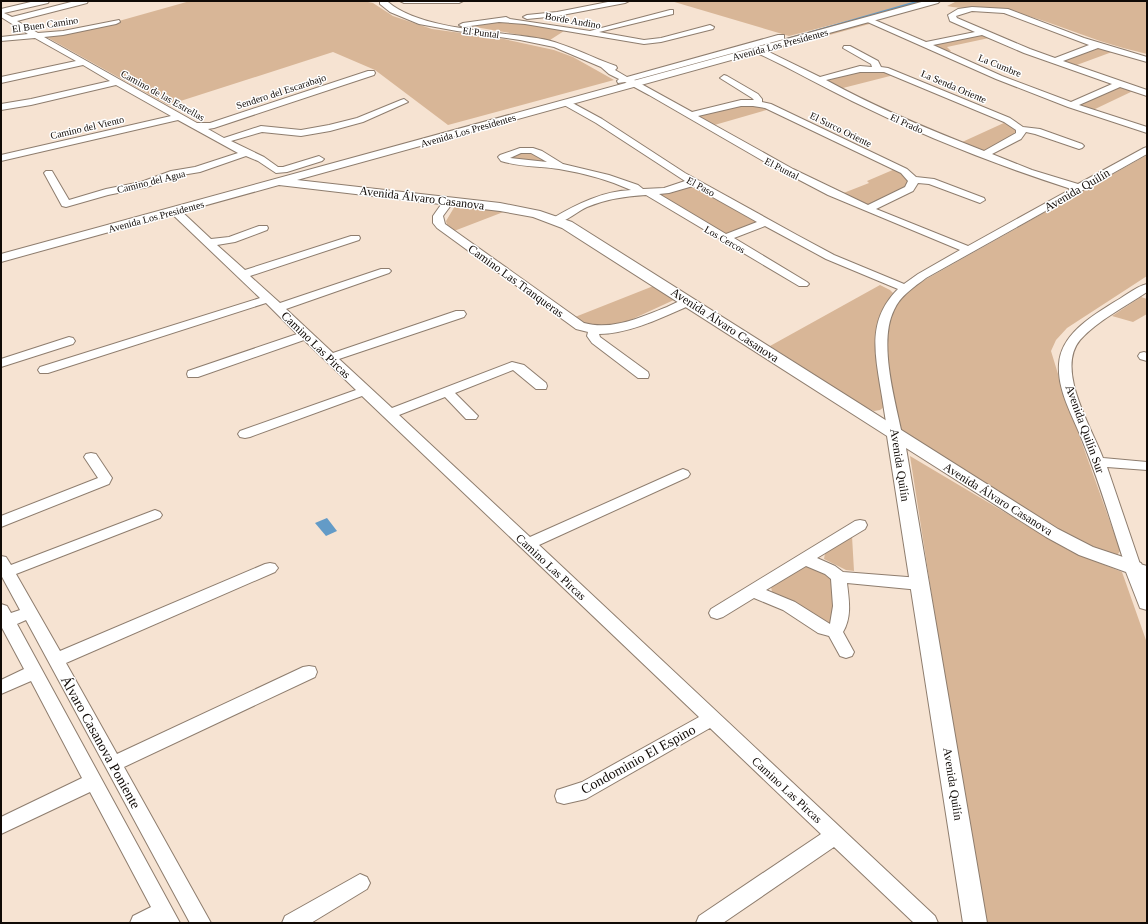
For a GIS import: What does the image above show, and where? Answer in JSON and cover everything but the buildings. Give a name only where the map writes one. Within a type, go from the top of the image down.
[{"type":"street","points":[[1,11],[45,1]]},
{"type":"street","points":[[11,20],[84,1]]},
{"type":"street","name":"El Puntal","points":[[385,1],[383,2],[387,6],[408,17],[455,29],[516,36],[575,52],[605,66],[664,99],[764,158],[868,209],[967,252]]},
{"type":"street","points":[[404,1],[459,1]]},
{"type":"street","points":[[526,20],[625,1]]},
{"type":"street","name":"Avenida Los Presidentes","points":[[631,81],[761,49],[931,2]]},
{"type":"street","points":[[1147,60],[1097,45],[1005,11],[972,9],[961,11],[952,15],[952,18],[956,21],[981,33],[1054,61],[1147,93]]},
{"type":"street","points":[[586,33],[670,12]]},
{"type":"street","name":"Camino de las Estrellas","points":[[1,14],[179,117],[246,153],[262,159],[274,169],[279,170],[319,159]]},
{"type":"street","name":"Borde Andino","points":[[485,22],[498,20],[526,20],[586,33],[644,42],[658,41],[710,27]]},
{"type":"street","name":"La Cumbre","points":[[867,20],[980,69],[1071,105],[1147,130]]},
{"type":"street","name":"El Buen Camino","points":[[1,39],[63,33],[116,22]]},
{"type":"street","points":[[455,29],[465,25],[485,22]]},
{"type":"street","points":[[466,30],[474,25],[485,22]]},
{"type":"street","points":[[924,45],[981,33]]},
{"type":"street","name":"Avenida Los Presidentes","points":[[1,258],[567,103],[631,81],[781,37]]},
{"type":"street","points":[[1054,61],[1097,45]]},
{"type":"street","points":[[818,80],[860,69],[877,68],[875,63],[847,48]]},
{"type":"street","name":"El Prado","points":[[761,49],[818,80],[907,123],[983,155],[1077,190]]},
{"type":"street","points":[[1,80],[84,62]]},
{"type":"street","name":"La Senda Oriente","points":[[877,68],[892,72],[950,98],[1014,123],[1020,129]]},
{"type":"street","name":"Sendero del Escarabajo","points":[[197,126],[211,126],[371,73]]},
{"type":"street","points":[[690,115],[737,104],[758,103],[757,98],[724,78]]},
{"type":"street","points":[[1,107],[31,102],[118,82]]},
{"type":"street","points":[[1071,105],[1119,84]]},
{"type":"street","points":[[223,141],[261,129],[301,133],[330,128],[360,120],[404,102]]},
{"type":"street","name":"El Paso","points":[[567,103],[599,121],[694,182],[854,270],[903,290]]},
{"type":"street","name":"El Surco Oriente","points":[[758,103],[771,106],[837,140],[899,169],[907,173],[913,180]]},
{"type":"street","name":"Camino del Viento","points":[[1,158],[179,117]]},
{"type":"street","name":"La Cumbre","points":[[1128,123],[1147,127]]},
{"type":"street","points":[[983,155],[1018,137],[1021,133],[1020,129],[1037,131],[1079,146]]},
{"type":"street","name":"Avenida Quilín","points":[[976,923],[895,434],[881,360],[880,338],[885,315],[903,290],[922,276],[1147,150]]},
{"type":"street","name":"Camino del Agua","points":[[49,173],[66,204],[143,184],[174,173],[197,170],[246,153]]},
{"type":"street","name":"Los Cercos","points":[[560,166],[610,178],[634,187],[803,284]]},
{"type":"street","points":[[868,209],[909,189],[913,184],[913,180],[930,181],[980,200]]},
{"type":"street","name":"Avenida Álvaro Casanova","points":[[281,182],[518,210],[558,220],[579,231],[895,434],[1062,539],[1086,551],[1141,570]]},
{"type":"street","points":[[558,220],[578,208],[597,200],[618,194],[665,191],[694,182]]},
{"type":"street","name":"Camino Las Tranqueras","points":[[452,201],[442,220],[441,226],[576,324],[594,330],[610,330],[653,317],[686,300]]},
{"type":"street","name":"Camino Las Pircas","points":[[175,211],[928,923]]},
{"type":"street","points":[[725,238],[766,222]]},
{"type":"street","points":[[208,243],[231,240],[263,228]]},
{"type":"street","points":[[242,275],[355,238]]},
{"type":"street","points":[[44,370],[385,271]]},
{"type":"street","name":"Avenida Quilín Sur","points":[[1144,293],[1093,323],[1080,333],[1072,342],[1066,357],[1064,368],[1067,380],[1099,466],[1141,570],[1147,603]]},
{"type":"street","points":[[329,358],[460,314]]},
{"type":"street","points":[[594,330],[593,336],[596,340],[643,375]]},
{"type":"street","points":[[193,374],[305,335]]},
{"type":"street","points":[[1,363],[69,341]]},
{"type":"street","points":[[390,414],[512,366],[520,368],[541,386]]},
{"type":"street","points":[[245,434],[364,391]]},
{"type":"street","points":[[447,392],[471,416]]},
{"type":"street","points":[[1,522],[104,481],[105,478],[91,457]]},
{"type":"street","points":[[1099,466],[1147,466]]},
{"type":"street","points":[[1099,466],[1147,473]]},
{"type":"street","points":[[528,544],[683,474]]},
{"type":"street","points":[[4,567],[155,515]]},
{"type":"street","points":[[718,613],[860,525]]},
{"type":"street","points":[[805,559],[830,570],[839,578],[920,584]]},
{"type":"street","name":"Álvaro Casanova Poniente","points":[[4,567],[201,923]]},
{"type":"street","points":[[56,660],[270,568]]},
{"type":"street","points":[[834,632],[838,629],[841,619],[839,578]]},
{"type":"street","points":[[753,592],[789,606],[824,629],[834,632],[846,652]]},
{"type":"street","points":[[4,616],[29,612]]},
{"type":"street","name":"Álvaro Casanova Poniente","points":[[4,616],[167,917]]},
{"type":"street","points":[[1,687],[35,672]]},
{"type":"street","points":[[113,764],[310,672]]},
{"type":"street","name":"Condominio El Espino","points":[[564,796],[575,794],[589,788],[711,719]]},
{"type":"street","points":[[1,826],[94,781]]},
{"type":"street","points":[[706,923],[836,835]]},
{"type":"street","points":[[292,923],[360,883]]},
{"type":"street","points":[[140,923],[167,917]]},
{"type":"shaded area","points":[[190,1],[363,1],[373,3],[393,16],[432,29],[504,39],[554,50],[573,57],[614,80],[448,125],[375,70],[333,52],[168,105],[43,35],[94,28]]},
{"type":"shaded area","points":[[671,1],[924,1],[789,36]]},
{"type":"shaded area","points":[[957,1],[1147,1],[1147,54],[1106,43],[1039,19],[1014,12],[994,8],[960,8],[947,6]]},
{"type":"shaded area","points":[[868,21],[873,23],[775,50],[771,48]]},
{"type":"shaded area","points":[[507,22],[530,24],[564,31],[550,40],[475,27],[486,23]]},
{"type":"shaded area","points":[[979,35],[989,38],[947,47],[951,51],[944,52],[932,45]]},
{"type":"shaded area","points":[[1098,48],[1112,52],[1074,66],[1063,63],[1062,60]]},
{"type":"shaded area","points":[[858,71],[882,71],[894,75],[839,89],[826,81]]},
{"type":"shaded area","points":[[1119,86],[1135,90],[1093,110],[1082,106],[1081,104]]},
{"type":"shaded area","points":[[749,104],[770,109],[711,126],[698,116],[741,105]]},
{"type":"shaded area","points":[[1006,122],[1015,128],[1015,134],[986,150],[981,151],[960,143]]},
{"type":"shaded area","points":[[531,151],[547,161],[510,159],[510,156]]},
{"type":"shaded area","points":[[1147,155],[1147,276],[1067,328],[1056,340],[1051,351],[1062,387],[1119,547],[1120,551],[1118,554],[1113,554],[1084,543],[1063,532],[903,432],[898,423],[890,381],[886,352],[887,338],[889,324],[893,311],[898,302],[921,282]]},
{"type":"shaded area","points":[[895,169],[902,173],[909,182],[904,188],[870,204],[866,205],[841,194],[869,183],[867,181]]},
{"type":"shaded area","points":[[690,186],[695,187],[756,222],[726,234],[659,194]]},
{"type":"shaded area","points":[[460,205],[506,211],[454,231],[447,225],[446,221],[455,206]]},
{"type":"shaded area","points":[[656,285],[676,299],[613,328],[585,324],[575,317]]},
{"type":"shaded area","points":[[880,285],[890,290],[894,294],[878,325],[876,337],[884,407],[880,410],[874,411],[863,406],[770,346]]},
{"type":"shaded area","points":[[1141,297],[1147,299],[1147,314],[1133,322],[1112,316]]},
{"type":"shaded area","points":[[910,456],[1070,551],[1122,572],[1147,643],[1147,923],[983,923]]},
{"type":"shaded area","points":[[852,536],[854,571],[846,570],[824,559],[825,553]]},
{"type":"shaded area","points":[[806,566],[831,575],[836,616],[831,624],[828,625],[772,592],[771,587]]},
{"type":"water","points":[[327,518],[337,531],[326,536],[315,523]]},
{"type":"waterway","points":[[790,38],[923,1]]}]
